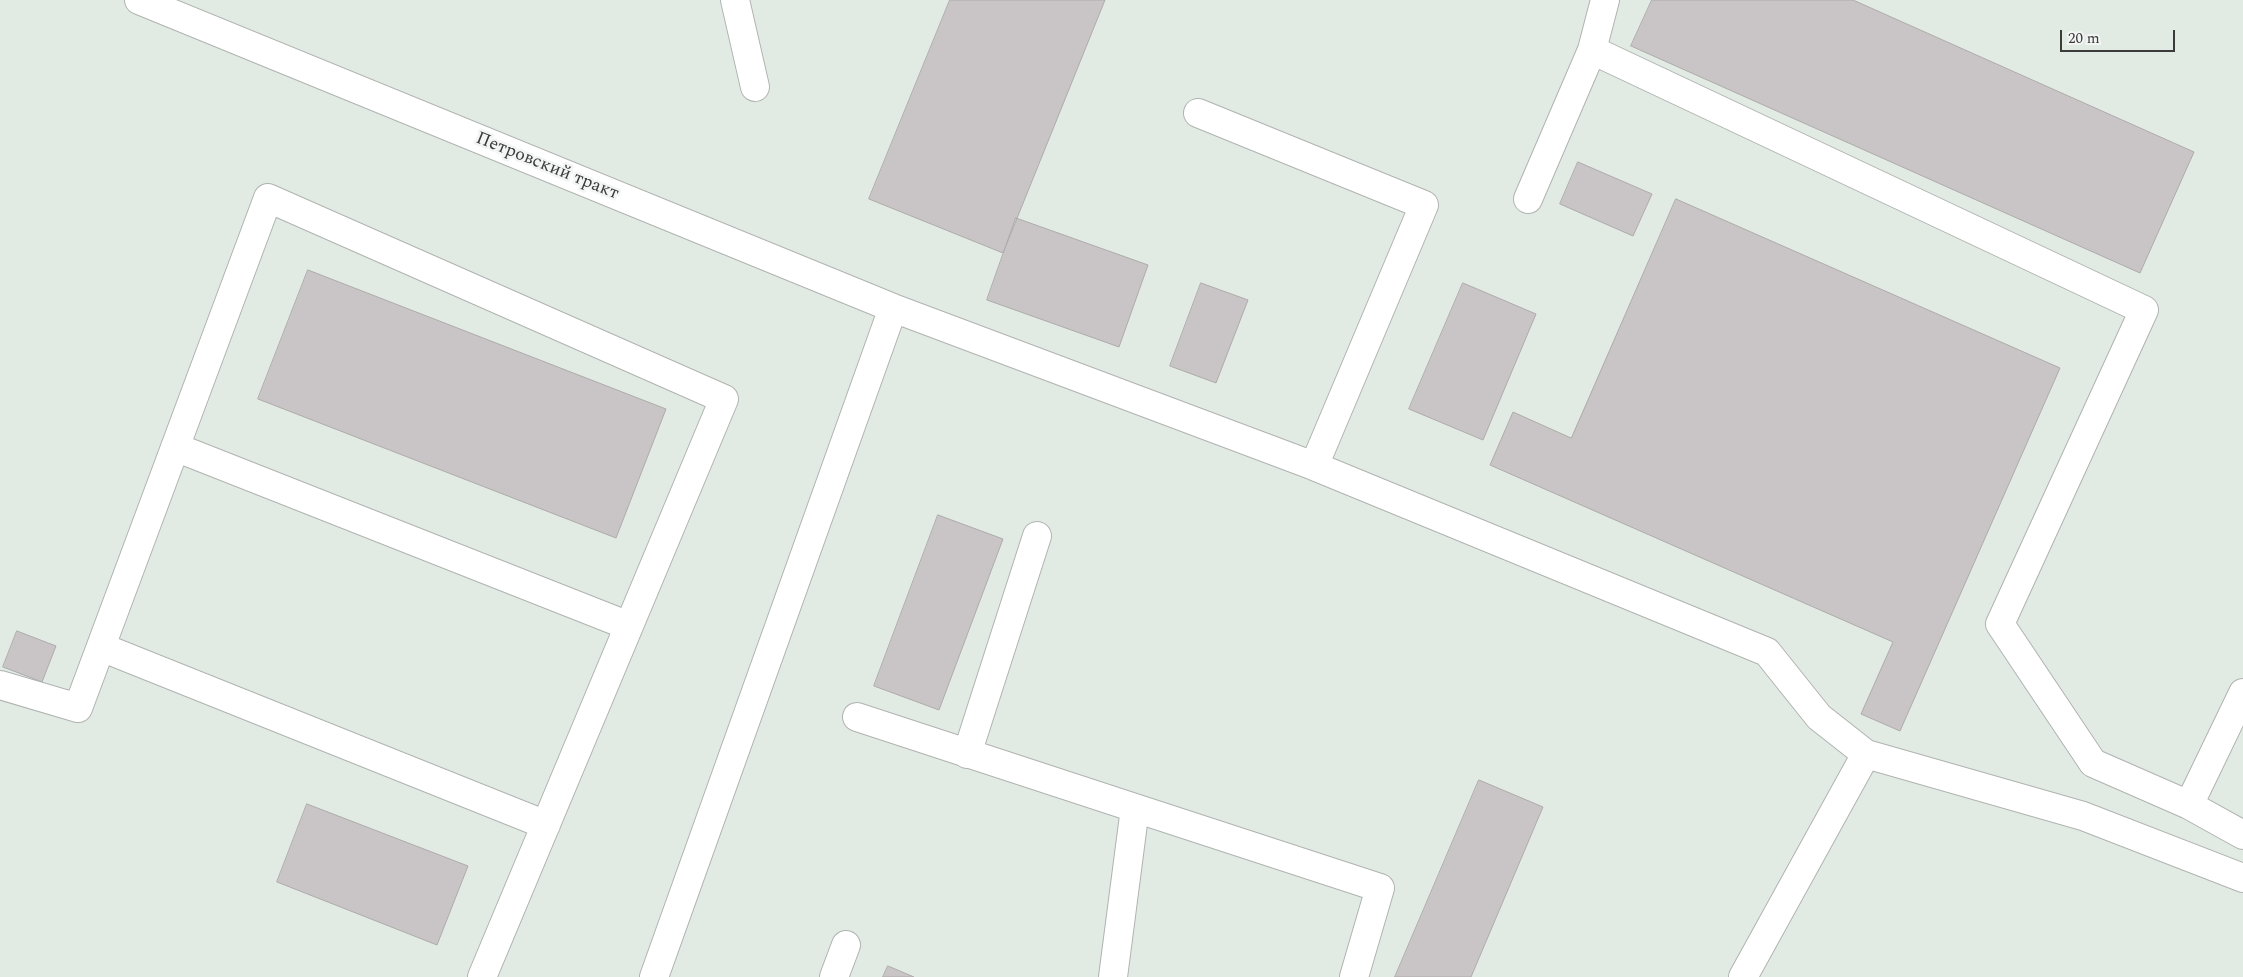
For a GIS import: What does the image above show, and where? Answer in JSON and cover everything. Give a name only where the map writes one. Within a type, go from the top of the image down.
[{"type":"street","name":"Петровский тракт","points":[[138,0],[892,308],[1314,466],[1767,652],[1819,717],[1866,754]]},
{"type":"street","points":[[735,0],[755,88]]},
{"type":"street","points":[[1528,199],[1592,50],[1605,0]]},
{"type":"street","points":[[1592,50],[2144,310],[2000,624],[2093,763],[2189,805],[2243,835]]},
{"type":"street","points":[[1198,113],[1424,206],[1314,466]]},
{"type":"street","points":[[0,685],[78,708],[268,198],[724,398],[482,977]]},
{"type":"street","points":[[654,977],[892,308]]},
{"type":"street","points":[[175,447],[629,626]]},
{"type":"street","points":[[968,754],[1038,536]]},
{"type":"street","points":[[101,647],[546,825]]},
{"type":"street","points":[[2189,805],[2243,694]]},
{"type":"street","points":[[857,718],[1380,888],[1354,977]]},
{"type":"street","points":[[1743,977],[1866,754],[2083,816],[2243,878]]},
{"type":"street","points":[[1113,977],[1135,808]]},
{"type":"street","points":[[834,977],[846,945]]},
{"type":"shaded area","points":[[0,0],[2243,0],[2243,977],[0,977]]},
{"type":"building","points":[[950,0],[1105,0],[1003,253],[869,199]]},
{"type":"building","points":[[1652,0],[1853,0],[2194,152],[2140,273],[1631,46]]},
{"type":"building","points":[[1578,162],[1652,194],[1633,236],[1560,204]]},
{"type":"building","points":[[1676,199],[2060,368],[1900,731],[1861,714],[1893,642],[1490,465],[1513,412],[1571,438]]},
{"type":"building","points":[[1016,218],[1148,265],[1119,347],[987,300]]},
{"type":"building","points":[[308,270],[666,409],[616,538],[258,399]]},
{"type":"building","points":[[1201,283],[1248,300],[1216,383],[1170,366]]},
{"type":"building","points":[[1463,283],[1536,314],[1483,440],[1409,409]]},
{"type":"building","points":[[938,515],[1003,539],[939,710],[874,686]]},
{"type":"building","points":[[17,631],[56,646],[42,682],[3,667]]},
{"type":"building","points":[[1479,780],[1543,807],[1471,977],[1395,977]]},
{"type":"building","points":[[307,804],[468,866],[437,945],[277,882]]},
{"type":"building","points":[[888,966],[914,977],[883,977]]}]
